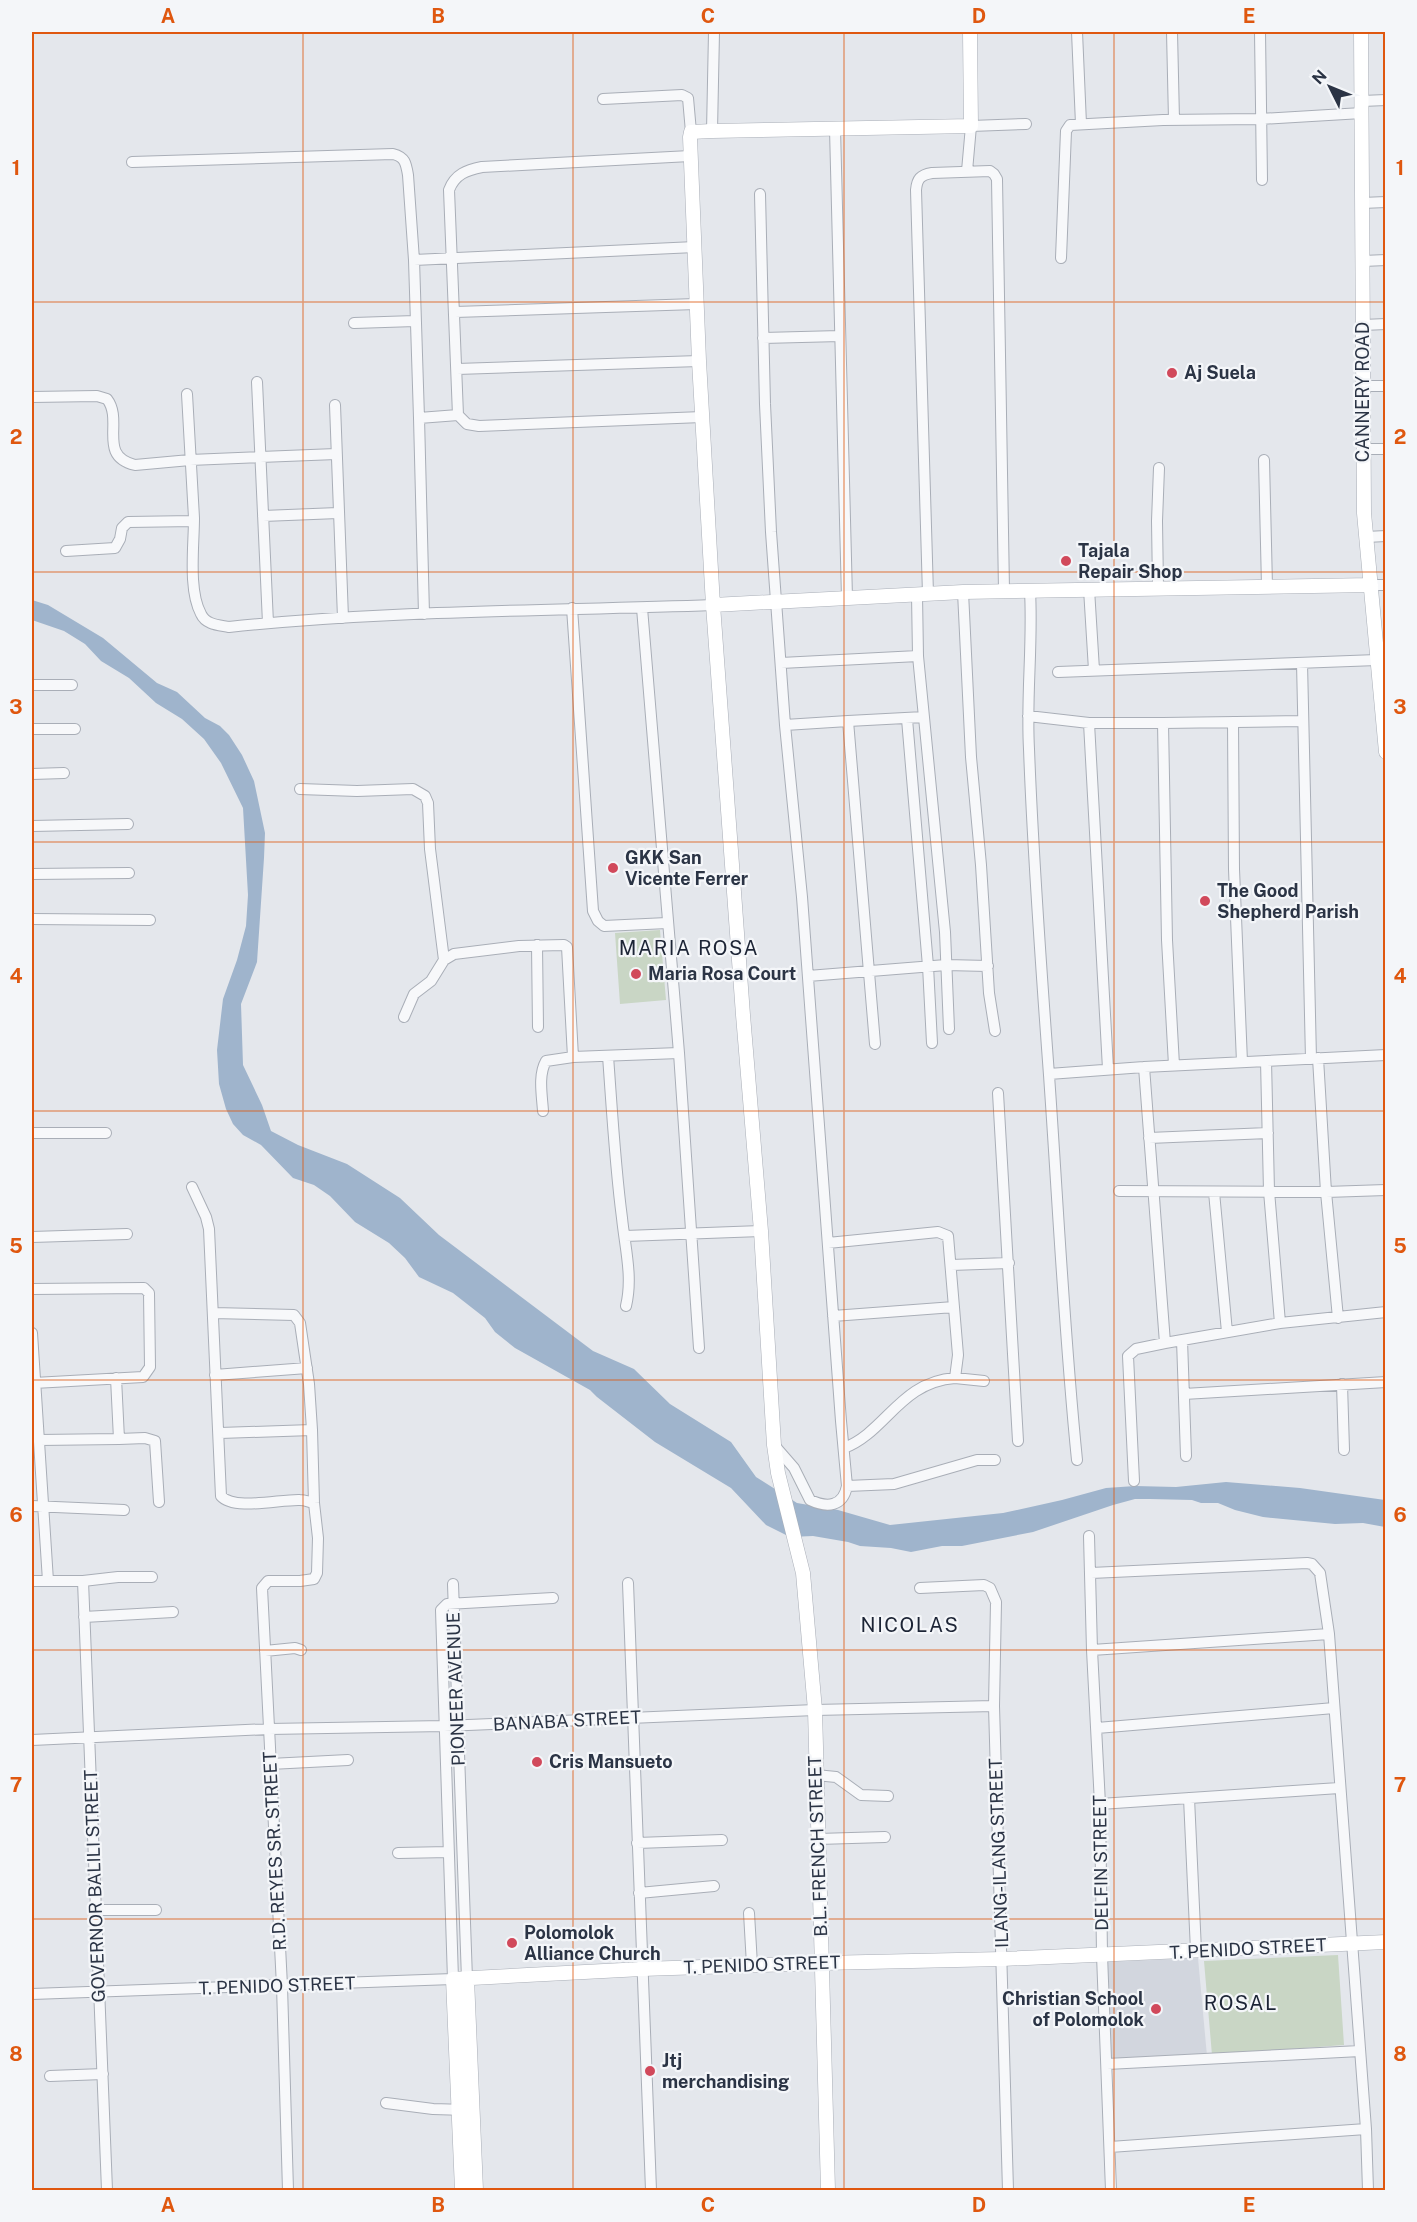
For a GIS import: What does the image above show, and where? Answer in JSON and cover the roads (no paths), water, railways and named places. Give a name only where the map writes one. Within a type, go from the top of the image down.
[{"type":"street","points":[[712,131],[714,32]]},
{"type":"street","points":[[968,171],[971,126],[970,32]]},
{"type":"street","points":[[1077,32],[1081,124]]},
{"type":"street","points":[[1172,32],[1174,120]]},
{"type":"street","points":[[1260,32],[1262,180]]},
{"type":"street","name":"CANNERY ROAD","points":[[1361,32],[1366,537],[1386,752]]},
{"type":"street","points":[[603,99],[682,95],[688,98],[691,132],[1026,124]]},
{"type":"street","points":[[1061,258],[1066,131],[1070,125],[1260,119],[1362,107],[1386,100]]},
{"type":"street","points":[[835,129],[847,598]]},
{"type":"street","name":"B.L. FRENCH STREET","points":[[691,132],[696,304],[713,605],[742,1015],[761,1230],[774,1445],[780,1482],[803,1573],[815,1710],[828,2190]]},
{"type":"street","points":[[132,162],[393,154],[400,156],[406,163],[414,260],[424,614]]},
{"type":"street","points":[[458,415],[449,190],[456,177],[472,169],[492,166],[690,156]]},
{"type":"street","points":[[949,1029],[946,965],[918,656],[922,594],[916,190],[917,181],[923,174],[990,171],[997,179],[1004,590]]},
{"type":"street","points":[[760,194],[771,532],[785,725],[802,897],[846,1495],[837,1504],[824,1505],[810,1500],[794,1468],[774,1445]]},
{"type":"street","points":[[1362,203],[1386,202]]},
{"type":"street","points":[[414,260],[695,247]]},
{"type":"street","points":[[1363,261],[1386,260]]},
{"type":"street","points":[[455,312],[696,304]]},
{"type":"street","points":[[354,323],[415,321]]},
{"type":"street","points":[[1363,325],[1386,324]]},
{"type":"street","points":[[763,338],[840,336]]},
{"type":"street","points":[[457,369],[699,361]]},
{"type":"street","points":[[257,382],[268,623]]},
{"type":"street","points":[[1363,386],[1386,386]]},
{"type":"street","points":[[187,394],[194,521],[193,567],[197,603],[201,616],[215,625],[229,627],[424,614],[572,608],[642,608],[1004,590],[1386,585]]},
{"type":"street","points":[[32,396],[103,396],[111,404],[113,444],[116,454],[120,459],[135,465],[190,460],[336,454]]},
{"type":"street","points":[[335,405],[343,618]]},
{"type":"street","points":[[419,418],[458,415],[468,424],[479,426],[702,417]]},
{"type":"street","points":[[1364,449],[1386,449]]},
{"type":"street","points":[[1264,460],[1267,586]]},
{"type":"street","points":[[1158,468],[1156,521],[1158,587]]},
{"type":"street","points":[[263,516],[338,513]]},
{"type":"street","points":[[66,551],[115,548],[120,540],[122,528],[128,522],[194,521]]},
{"type":"street","points":[[1366,537],[1386,536]]},
{"type":"street","points":[[1089,589],[1094,670]]},
{"type":"street","points":[[1030,591],[1031,661],[1028,716],[1040,976],[1049,1074],[1066,1361],[1077,1460]]},
{"type":"street","points":[[963,592],[971,757],[989,993],[995,1031]]},
{"type":"street","points":[[572,608],[594,911],[598,921],[604,926],[667,923]]},
{"type":"street","points":[[642,608],[679,1053],[699,1348]]},
{"type":"street","points":[[781,663],[918,656]]},
{"type":"street","points":[[1058,672],[1377,660]]},
{"type":"street","points":[[1302,663],[1302,720],[1315,1059],[1338,1318]]},
{"type":"street","points":[[32,685],[72,685]]},
{"type":"street","points":[[1028,716],[1089,723],[1302,720]]},
{"type":"street","points":[[785,725],[924,717]]},
{"type":"street","points":[[907,719],[928,966],[932,1043]]},
{"type":"street","points":[[848,721],[875,1044]]},
{"type":"street","points":[[1233,722],[1234,869],[1242,1062]]},
{"type":"street","points":[[1089,723],[1108,1069]]},
{"type":"street","points":[[1163,723],[1167,940],[1174,1065]]},
{"type":"street","points":[[32,729],[75,729]]},
{"type":"street","points":[[32,774],[64,773]]},
{"type":"street","points":[[300,789],[357,791],[413,789],[425,795],[428,803],[430,849],[444,960]]},
{"type":"street","points":[[32,826],[128,824]]},
{"type":"street","points":[[32,874],[129,873]]},
{"type":"street","points":[[32,919],[150,920]]},
{"type":"street","points":[[537,945],[538,1027]]},
{"type":"street","points":[[404,1017],[414,994],[436,976],[444,960],[454,954],[537,945],[564,945],[567,947],[573,1057]]},
{"type":"street","points":[[807,976],[946,965],[988,966]]},
{"type":"street","points":[[543,1110],[543,1066],[546,1061],[573,1057],[679,1053]]},
{"type":"street","points":[[1049,1074],[1174,1065],[1386,1055]]},
{"type":"street","points":[[608,1056],[630,1289],[626,1306]]},
{"type":"street","points":[[1266,1061],[1269,1191],[1280,1323]]},
{"type":"street","points":[[1144,1067],[1165,1343]]},
{"type":"street","points":[[998,1093],[1018,1442]]},
{"type":"street","points":[[32,1134],[106,1133]]},
{"type":"street","points":[[1149,1138],[1268,1133]]},
{"type":"street","points":[[192,1187],[209,1229],[221,1494],[224,1499],[238,1503],[301,1500],[314,1503],[312,1431],[307,1368],[300,1323],[296,1317],[288,1314],[213,1313]]},
{"type":"street","points":[[1119,1191],[1386,1190]]},
{"type":"street","points":[[1214,1192],[1227,1332]]},
{"type":"street","points":[[625,1236],[692,1235],[761,1230]]},
{"type":"street","points":[[828,1243],[938,1232],[948,1236],[958,1355],[955,1378]]},
{"type":"street","points":[[32,1237],[127,1234]]},
{"type":"street","points":[[951,1265],[1009,1263]]},
{"type":"street","points":[[32,1289],[144,1288],[148,1290],[150,1367],[143,1377],[34,1383]]},
{"type":"street","points":[[833,1316],[954,1307]]},
{"type":"street","points":[[1134,1481],[1128,1356],[1137,1349],[1280,1323],[1386,1312]]},
{"type":"street","points":[[32,1333],[48,1581]]},
{"type":"street","points":[[1182,1340],[1186,1456]]},
{"type":"street","points":[[215,1375],[307,1368]]},
{"type":"street","points":[[116,1378],[119,1439]]},
{"type":"street","points":[[844,1448],[862,1438],[888,1412],[916,1390],[946,1379],[984,1381]]},
{"type":"street","points":[[1184,1394],[1386,1382]]},
{"type":"street","points":[[1342,1384],[1344,1450]]},
{"type":"street","points":[[220,1433],[312,1431]]},
{"type":"street","points":[[39,1440],[145,1438],[155,1441],[159,1502]]},
{"type":"street","points":[[847,1486],[894,1484],[977,1460],[995,1460]]},
{"type":"street","name":"R.D. REYES SR. STREET","points":[[288,2190],[282,1986],[262,1594],[264,1583],[276,1580],[308,1581],[316,1576],[318,1538],[314,1503]]},
{"type":"street","points":[[32,1506],[124,1510]]},
{"type":"street","name":"DELFIN STREET","points":[[1089,1536],[1100,1804],[1102,1955],[1111,2190]]},
{"type":"street","points":[[1091,1573],[1312,1564],[1320,1573],[1329,1634],[1366,2129],[1368,2190]]},
{"type":"street","points":[[32,1581],[152,1577]]},
{"type":"street","name":"GOVERNOR BALILI STREET","points":[[83,1581],[107,2190]]},
{"type":"street","points":[[628,1583],[651,2190]]},
{"type":"street","points":[[453,1584],[454,1604],[553,1598]]},
{"type":"street","name":"ILANG-ILANG STREET","points":[[920,1588],[984,1585],[990,1588],[996,1602],[994,1706],[1008,2190]]},
{"type":"street","name":"PIONEER AVENUE","points":[[460,1979],[449,1852],[441,1612],[445,1605],[454,1604],[460,1979],[465,2110],[462,2190]]},
{"type":"street","points":[[84,1617],[173,1612]]},
{"type":"street","points":[[1092,1650],[1329,1634]]},
{"type":"street","points":[[265,1651],[295,1647],[301,1650]]},
{"type":"street","name":"BANABA STREET","points":[[32,1740],[269,1730],[457,1726],[815,1710],[994,1706]]},
{"type":"street","points":[[1097,1728],[1334,1708]]},
{"type":"street","points":[[270,1764],[348,1760]]},
{"type":"street","points":[[816,1775],[836,1777],[861,1795],[888,1797]]},
{"type":"street","points":[[1100,1804],[1339,1788]]},
{"type":"street","points":[[1190,1798],[1196,1951]]},
{"type":"street","points":[[818,1839],[885,1836]]},
{"type":"street","points":[[637,1843],[722,1840]]},
{"type":"street","points":[[398,1853],[449,1852]]},
{"type":"street","points":[[639,1893],[714,1886]]},
{"type":"street","points":[[96,1910],[156,1910]]},
{"type":"street","points":[[749,1913],[752,1965]]},
{"type":"street","name":"T. PENIDO STREET","points":[[32,1994],[460,1979],[752,1965],[1002,1959],[1386,1942]]},
{"type":"street","points":[[1107,2064],[1360,2050]]},
{"type":"street","points":[[50,2076],[103,2074]]},
{"type":"street","points":[[386,2103],[465,2110]]},
{"type":"street","name":"PIONEER AVENUE","points":[[465,2110],[476,2190]]},
{"type":"street","points":[[1110,2147],[1366,2129]]},
{"type":"water","points":[[32,600],[48,605],[103,638],[157,683],[177,692],[205,718],[220,726],[242,755],[254,781],[265,833],[257,962],[241,1004],[243,1065],[262,1105],[271,1131],[298,1145],[347,1164],[400,1198],[439,1235],[593,1351],[634,1369],[670,1404],[731,1442],[756,1477],[797,1503],[838,1510],[890,1525],[1003,1513],[1106,1488],[1176,1487],[1226,1482],[1300,1488],[1385,1500],[1385,1527],[1363,1523],[1335,1524],[1263,1517],[1218,1503],[1150,1499],[1135,1499],[1113,1505],[1033,1532],[962,1546],[942,1546],[911,1552],[860,1546],[813,1536],[790,1537],[766,1525],[731,1488],[655,1442],[590,1390],[515,1348],[495,1332],[485,1318],[453,1293],[419,1277],[405,1258],[389,1243],[355,1222],[330,1196],[314,1185],[293,1178],[261,1145],[243,1135],[233,1124],[219,1084],[217,1050],[223,999],[246,926],[248,895],[243,808],[221,763],[204,739],[182,719],[156,703],[129,678],[101,661],[85,644],[64,631],[32,620]]},
{"type":"place","name":"Aj Suela","points":[[1172,373]]},
{"type":"place","name":"Tajala Repair Shop","points":[[1066,561]]},
{"type":"place","name":"GKK San Vicente Ferrer","points":[[613,868]]},
{"type":"place","name":"The Good Shepherd Parish","points":[[1205,901]]},
{"type":"place","name":"Maria Rosa Court","points":[[636,974]]},
{"type":"place","name":"Cris Mansueto","points":[[537,1762]]},
{"type":"place","name":"Polomolok Alliance Church","points":[[512,1943]]},
{"type":"place","name":"Christian School of Polomolok","points":[[1156,2009]]},
{"type":"place","name":"Jtj merchandising","points":[[650,2071]]},
{"type":"district","name":"MARIA ROSA","points":[[689,948]]},
{"type":"district","name":"NICOLAS","points":[[910,1625]]},
{"type":"district","name":"ROSAL","points":[[1241,2003]]}]
